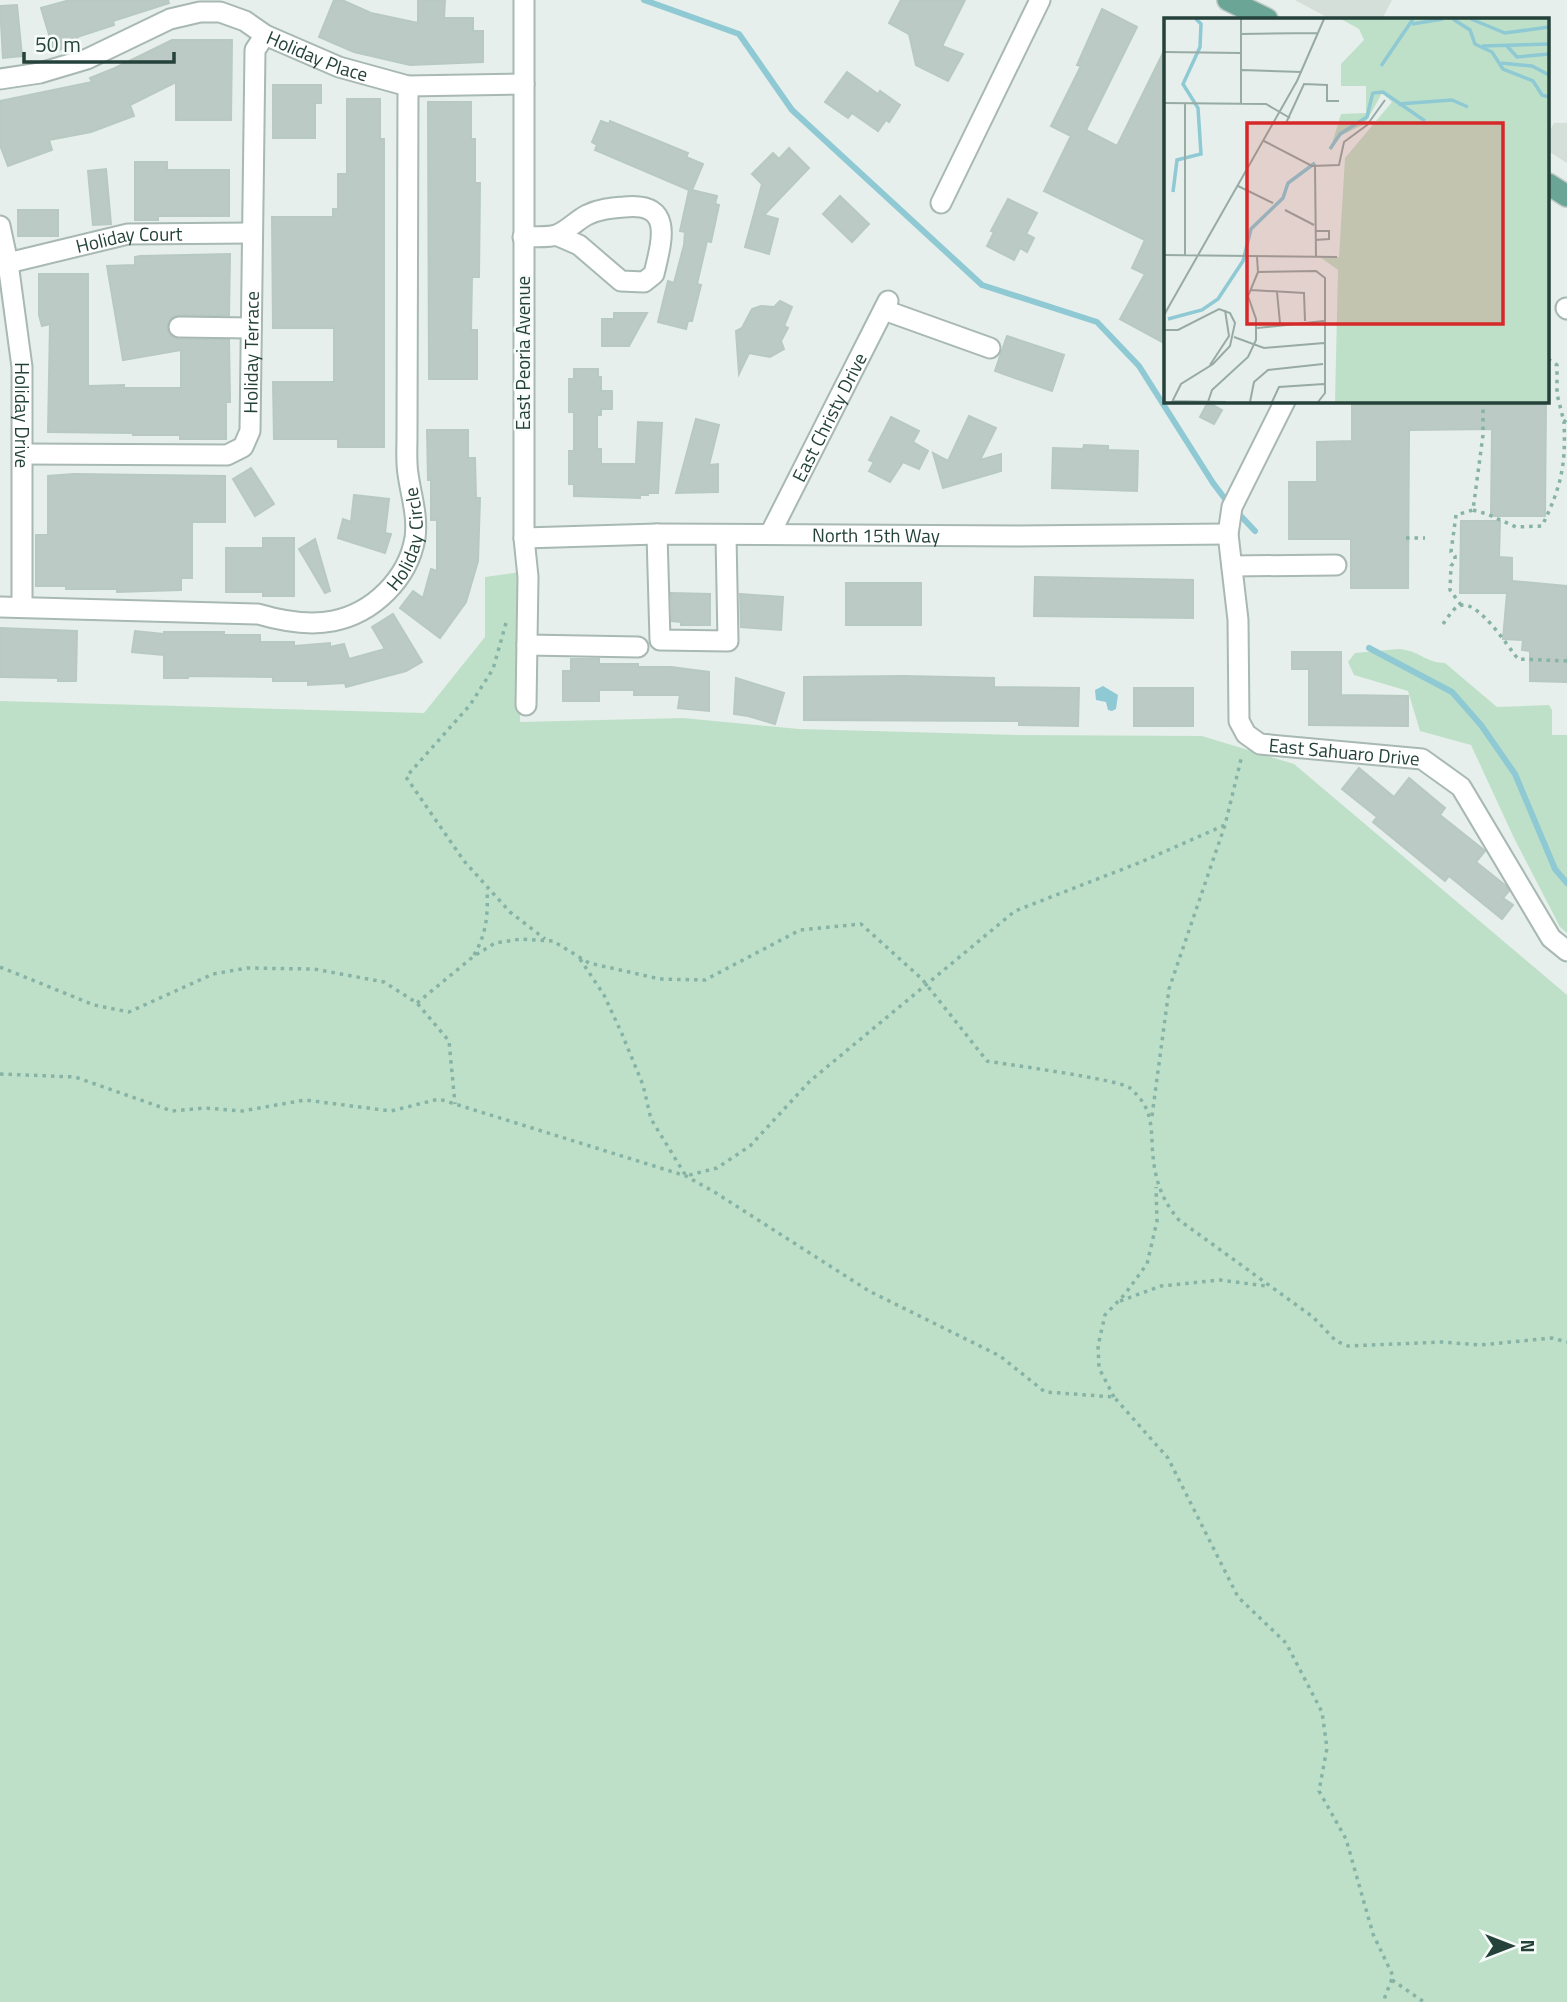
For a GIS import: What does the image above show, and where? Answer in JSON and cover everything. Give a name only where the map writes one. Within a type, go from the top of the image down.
[{"type":"main road","points":[[1228,0],[1265,18]]},
{"type":"main road","points":[[1550,185],[1567,196]]},
{"type":"street","name":"East Peoria Avenue","points":[[524,0],[526,705]]},
{"type":"street","points":[[942,203],[1040,0]]},
{"type":"street","name":"Holiday Place","points":[[0,79],[40,73],[87,59],[170,19],[200,12],[220,12],[245,21],[265,35],[339,67],[408,86],[524,84]]},
{"type":"street","name":"Holiday Terrace","points":[[23,454],[227,455],[243,447],[250,431],[255,50],[265,35]]},
{"type":"street","name":"Holiday Circle","points":[[0,607],[258,614],[280,620],[319,622],[332,621],[359,612],[393,587],[406,564],[415,539],[416,510],[408,472],[407,436],[408,86]]},
{"type":"street","points":[[523,237],[556,235],[579,245],[626,283],[643,282],[654,274],[662,235],[661,222],[651,209],[642,206],[601,209],[586,215],[556,235]]},
{"type":"street","name":"Holiday Drive","points":[[0,226],[8,263],[22,367],[22,607]]},
{"type":"street","name":"Holiday Court","points":[[8,263],[128,234],[252,233]]},
{"type":"street","name":"East Christy Drive","points":[[770,534],[886,305],[990,348]]},
{"type":"street","points":[[179,327],[251,328]]},
{"type":"street","name":"East Sahuaro Drive","points":[[1284,402],[1232,507],[1228,534],[1238,620],[1239,721],[1246,734],[1260,744],[1422,759],[1461,788],[1551,938],[1567,951]]},
{"type":"street","points":[[657,534],[660,640],[674,641],[729,641],[726,535]]},
{"type":"street","name":"North 15th Way","points":[[524,538],[657,534],[1228,534]]},
{"type":"street","points":[[1232,566],[1336,565]]},
{"type":"street","points":[[527,645],[638,648]]},
{"type":"path","points":[[1461,605],[1450,590],[1451,566],[1455,556],[1451,552],[1450,538],[1456,515],[1473,510],[1516,527],[1542,526],[1558,493],[1565,446],[1565,421],[1557,394],[1557,365],[1550,360]]},
{"type":"path","points":[[1473,510],[1483,435],[1483,402]]},
{"type":"path","points":[[1406,538],[1425,538]]},
{"type":"path","points":[[1443,624],[1458,606],[1465,604],[1480,611],[1518,659],[1567,661]]},
{"type":"path","points":[[508,617],[493,669],[470,705],[406,777],[464,860],[487,887],[537,936],[547,940]]},
{"type":"path","points":[[1246,734],[1225,825],[1169,989],[1151,1118],[1157,1221],[1147,1264],[1105,1315],[1098,1346],[1099,1368],[1114,1397],[1168,1458],[1238,1598],[1286,1643],[1322,1712],[1327,1748],[1319,1791],[1346,1839],[1373,1934],[1393,1976],[1383,2002]]},
{"type":"path","points":[[687,1176],[717,1168],[750,1146],[810,1081],[1015,911],[1141,862],[1225,825]]},
{"type":"path","points":[[474,956],[484,940],[489,915],[487,887]]},
{"type":"path","points":[[417,1003],[474,956],[495,943],[521,940],[553,941],[589,963],[660,979],[705,980],[800,930],[862,924],[926,984],[987,1061],[1127,1086],[1147,1108],[1151,1118]]},
{"type":"path","points":[[578,956],[604,995],[617,1024],[643,1085],[651,1119],[687,1176]]},
{"type":"path","points":[[0,967],[94,1005],[129,1012],[213,974],[247,968],[314,969],[384,982],[417,1003],[449,1041],[454,1104]]},
{"type":"path","points":[[0,1074],[75,1077],[172,1111],[205,1108],[242,1111],[304,1100],[391,1111],[439,1099],[687,1176],[869,1291],[1000,1356],[1045,1392],[1114,1397]]},
{"type":"path","points":[[1156,1181],[1162,1197],[1179,1220],[1313,1317],[1336,1341],[1348,1346],[1442,1342],[1480,1345],[1552,1338],[1567,1342]]},
{"type":"path","points":[[1119,1301],[1161,1286],[1220,1279],[1268,1286]]},
{"type":"path","points":[[1392,1980],[1424,2002]]},
{"type":"shaded area","points":[[1295,0],[1392,0],[1383,18],[1328,18]]},
{"type":"shaded area","points":[[1554,123],[1567,123],[1567,163],[1550,152],[1550,130]]},
{"type":"green space","points":[[521,572],[520,722],[683,718],[799,729],[1019,735],[1202,736],[1294,764],[1567,995],[1567,2002],[0,2002],[0,701],[424,713],[485,637],[485,577]]},
{"type":"green space","points":[[1398,649],[1445,663],[1497,707],[1549,705],[1552,710],[1552,735],[1567,735],[1567,933],[1560,927],[1514,838],[1471,745],[1420,731],[1408,691],[1354,675],[1348,662],[1355,653]]},
{"type":"water","points":[[1103,686],[1118,695],[1116,709],[1112,711],[1108,710],[1106,702],[1096,700],[1095,690]]},
{"type":"building","points":[[70,0],[168,0],[169,3],[113,21],[114,25],[77,37],[79,44],[54,51],[41,8]]},
{"type":"building","points":[[334,0],[342,0],[371,13],[418,23],[418,0],[445,0],[444,18],[473,18],[473,31],[483,31],[483,62],[410,65],[354,52],[319,37]]},
{"type":"building","points":[[901,0],[965,0],[942,46],[963,54],[948,81],[916,65],[909,34],[889,23]]},
{"type":"building","points":[[17,5],[22,56],[3,58],[0,6]]},
{"type":"building","points":[[1102,9],[1137,27],[1086,130],[1117,146],[1164,51],[1164,343],[1120,319],[1145,274],[1132,268],[1145,240],[1044,191],[1071,136],[1051,126],[1081,66],[1077,65]]},
{"type":"building","points":[[172,40],[232,40],[231,120],[176,120],[176,82],[130,105],[134,116],[91,132],[49,140],[52,150],[8,166],[0,145],[0,101],[92,82],[90,78]]},
{"type":"building","points":[[847,72],[878,94],[880,91],[900,105],[889,122],[886,120],[878,131],[852,113],[848,118],[825,102]]},
{"type":"building","points":[[273,85],[321,85],[321,103],[315,103],[315,138],[273,138]]},
{"type":"building","points":[[347,99],[380,99],[380,139],[384,139],[384,447],[338,447],[338,439],[274,439],[273,382],[334,382],[334,328],[273,328],[272,217],[333,217],[333,209],[338,209],[338,174],[347,174]]},
{"type":"building","points":[[428,102],[471,102],[471,139],[475,139],[475,183],[480,183],[479,277],[472,277],[471,330],[477,330],[477,379],[429,379]]},
{"type":"building","points":[[601,121],[609,124],[610,121],[688,153],[686,157],[703,164],[692,190],[717,196],[715,204],[719,205],[711,242],[707,241],[697,284],[701,285],[692,321],[688,321],[686,329],[658,322],[668,281],[674,283],[684,245],[685,232],[680,231],[689,190],[595,150],[597,145],[592,142]]},
{"type":"building","points":[[789,148],[809,168],[764,215],[778,219],[769,254],[745,247],[762,184],[752,174],[773,153],[779,159]]},
{"type":"building","points":[[135,162],[167,162],[167,170],[229,170],[229,216],[158,216],[158,220],[135,220]]},
{"type":"building","points":[[106,169],[111,224],[93,225],[88,171]]},
{"type":"building","points":[[840,196],[869,224],[852,242],[823,214]]},
{"type":"building","points":[[1008,199],[1037,213],[1026,234],[1034,238],[1027,252],[1020,248],[1014,260],[987,246],[994,232],[991,231]]},
{"type":"building","points":[[18,210],[58,210],[58,236],[18,236]]},
{"type":"building","points":[[230,254],[229,315],[178,315],[172,317],[167,326],[169,334],[178,339],[229,340],[230,402],[226,402],[226,439],[180,439],[180,435],[133,433],[48,432],[50,324],[42,326],[39,315],[39,274],[88,274],[88,386],[181,388],[181,350],[123,360],[107,266],[135,265],[135,257],[140,256]]},
{"type":"building","points":[[780,301],[792,307],[784,326],[788,328],[781,341],[784,349],[770,357],[749,353],[739,374],[736,331],[742,328],[752,309],[761,306],[774,307]]},
{"type":"building","points":[[614,313],[647,313],[629,346],[602,346],[602,319],[614,319]]},
{"type":"building","points":[[1007,336],[1064,355],[1052,391],[995,371]]},
{"type":"building","points":[[574,369],[598,369],[601,391],[612,391],[612,409],[601,409],[601,415],[597,415],[597,449],[601,449],[601,464],[636,464],[638,422],[662,423],[658,493],[640,495],[640,498],[574,496],[574,484],[569,484],[569,451],[574,451],[574,412],[569,412],[569,379],[574,379]]},
{"type":"building","points":[[1208,402],[1222,410],[1214,424],[1200,417]]},
{"type":"building","points":[[1352,402],[1546,402],[1545,516],[1491,516],[1492,429],[1409,430],[1408,588],[1351,588],[1351,539],[1289,539],[1289,482],[1317,482],[1317,442],[1352,441]]},
{"type":"building","points":[[969,416],[996,428],[980,460],[1001,454],[1001,471],[943,488],[933,453],[948,461]]},
{"type":"building","points":[[891,417],[919,431],[913,442],[928,451],[919,469],[903,462],[890,482],[869,471],[874,462],[869,460]]},
{"type":"building","points":[[696,419],[719,425],[709,465],[718,464],[718,492],[676,493]]},
{"type":"building","points":[[427,430],[468,430],[468,458],[475,458],[476,498],[480,498],[478,561],[466,602],[440,638],[400,608],[413,591],[423,598],[431,569],[437,571],[437,520],[431,520]]},
{"type":"building","points":[[1084,445],[1108,446],[1108,450],[1138,451],[1137,491],[1052,488],[1053,448],[1083,449]]},
{"type":"building","points":[[251,468],[274,504],[255,516],[233,479]]},
{"type":"building","points":[[48,476],[225,476],[225,522],[192,522],[192,578],[181,578],[181,590],[117,592],[117,589],[36,586],[36,535],[48,535]]},
{"type":"building","points":[[354,495],[389,499],[385,533],[391,534],[385,553],[338,538],[343,519],[351,522]]},
{"type":"building","points":[[1461,521],[1500,521],[1499,557],[1512,558],[1512,581],[1567,586],[1567,682],[1530,681],[1530,651],[1522,650],[1523,640],[1503,639],[1507,593],[1460,593]]},
{"type":"building","points":[[263,538],[294,538],[294,596],[263,596],[263,592],[226,592],[226,548],[263,548]]},
{"type":"building","points":[[315,539],[330,591],[325,593],[299,549]]},
{"type":"building","points":[[1035,577],[1193,580],[1193,618],[1034,616]]},
{"type":"building","points":[[846,583],[921,583],[921,625],[846,625]]},
{"type":"building","points":[[671,593],[710,594],[710,625],[681,625],[681,622],[672,621]]},
{"type":"building","points":[[740,594],[783,597],[781,630],[741,627]]},
{"type":"building","points":[[393,614],[422,662],[406,671],[346,687],[345,683],[308,685],[308,681],[273,681],[273,677],[164,678],[164,655],[132,652],[135,631],[164,634],[224,632],[224,635],[260,635],[260,642],[294,642],[294,646],[330,643],[330,647],[344,644],[349,659],[385,649],[372,627]]},
{"type":"building","points":[[0,628],[77,631],[76,681],[0,677]]},
{"type":"building","points":[[1292,652],[1341,652],[1341,695],[1408,696],[1408,726],[1309,725],[1309,669],[1292,669]]},
{"type":"building","points":[[571,659],[599,659],[599,664],[638,664],[638,667],[671,667],[709,672],[709,711],[678,708],[680,695],[634,695],[634,690],[599,690],[599,701],[563,701],[563,671],[571,671]]},
{"type":"building","points":[[804,677],[994,678],[994,687],[1079,688],[1078,726],[1019,725],[1019,721],[804,720]]},
{"type":"building","points":[[736,678],[784,693],[775,724],[734,714]]},
{"type":"building","points":[[1134,688],[1193,688],[1193,726],[1134,726]]},
{"type":"building","points":[[1359,768],[1394,797],[1409,778],[1445,808],[1440,815],[1485,851],[1476,862],[1509,891],[1503,898],[1513,905],[1502,919],[1449,876],[1445,881],[1373,822],[1377,817],[1342,789]]},
{"type":"waterway","points":[[644,0],[739,34],[792,110],[982,285],[1097,322],[1139,366],[1229,504]]},
{"type":"waterway","points":[[1237,512],[1255,531]]},
{"type":"waterway","points":[[1369,648],[1452,692],[1481,725],[1515,774],[1555,869],[1567,883]]}]
